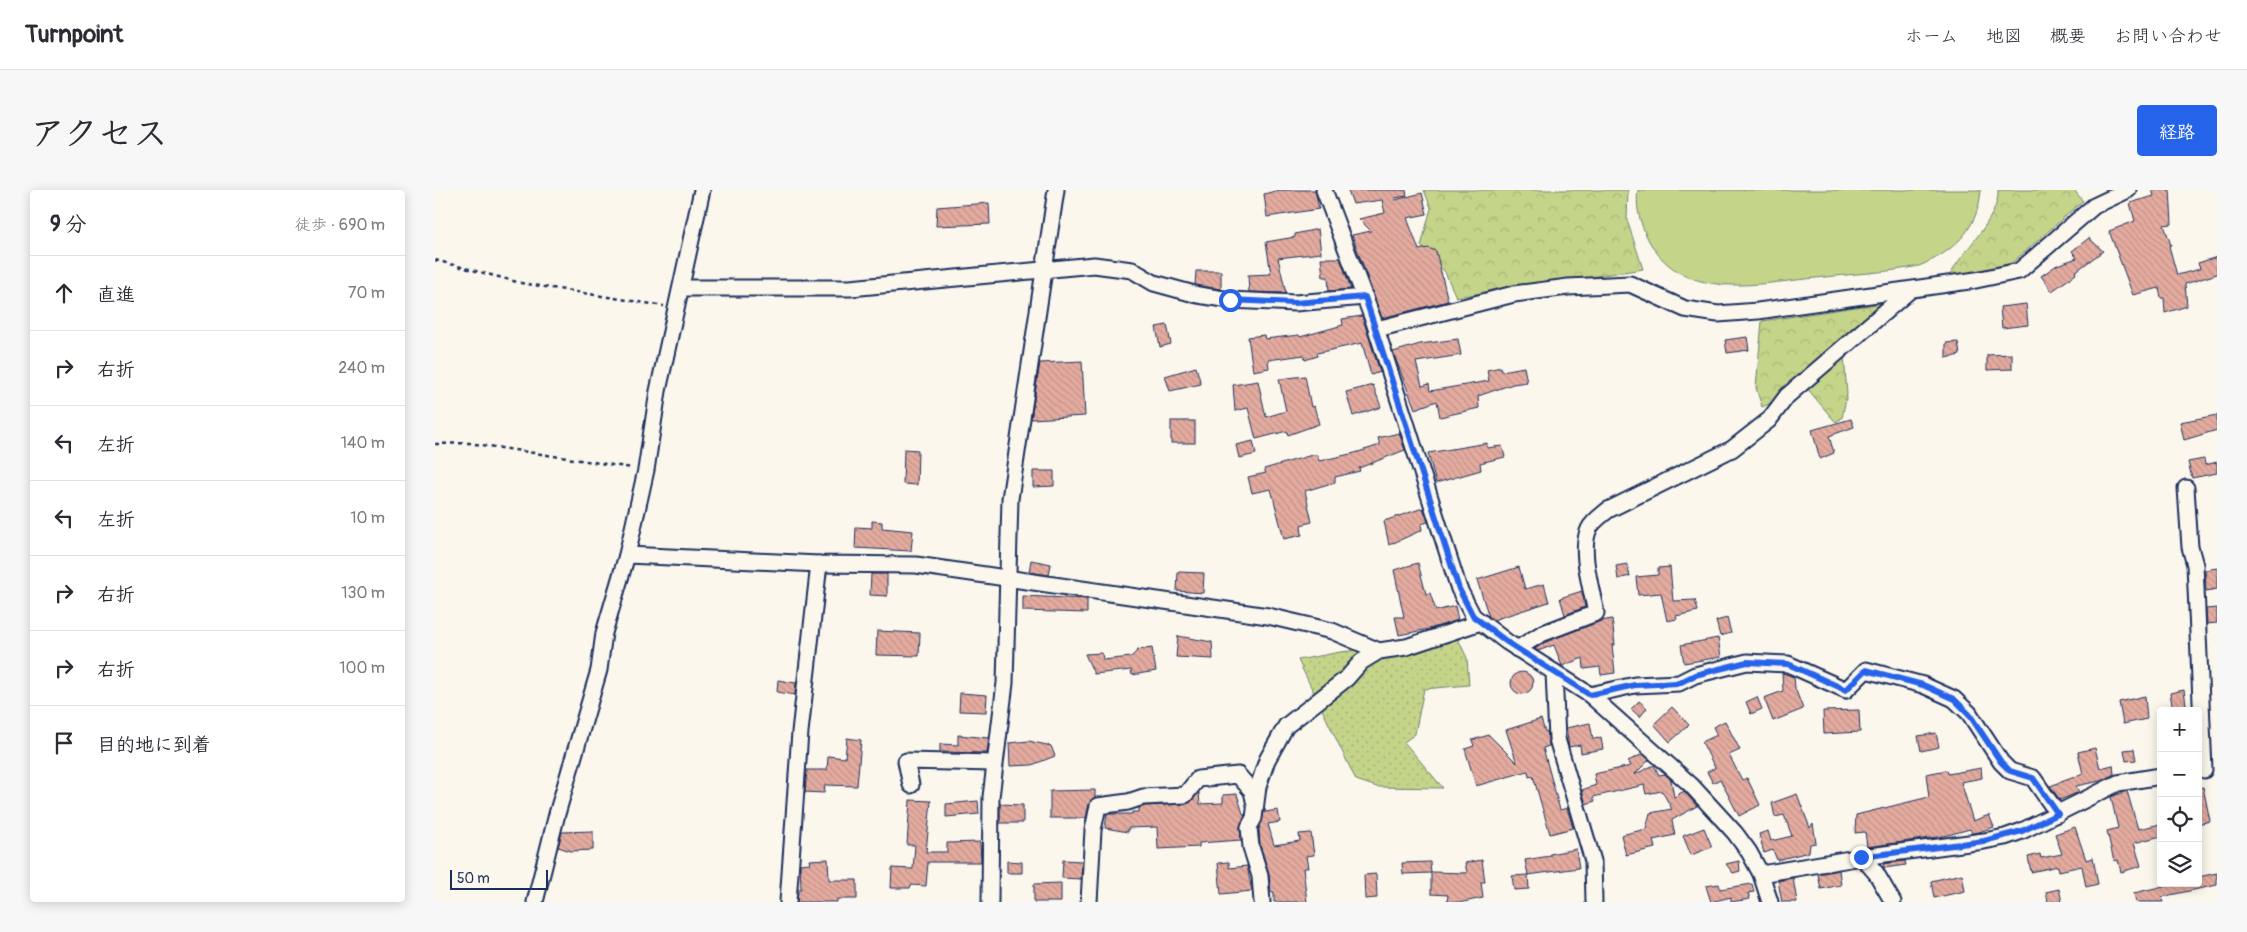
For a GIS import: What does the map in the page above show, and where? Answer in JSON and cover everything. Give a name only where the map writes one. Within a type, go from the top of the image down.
[{"type":"street","points":[[535,902],[557,814],[599,670],[604,633],[627,555],[646,470],[658,391],[678,308],[702,190]]},
{"type":"street","points":[[990,902],[991,797],[1005,683],[1010,499],[1014,462],[1046,270],[1056,190]]},
{"type":"street","points":[[1324,190],[1377,329],[1459,589],[1473,616],[1517,649],[1590,695],[1691,785],[1735,833],[1761,874],[1771,902]]},
{"type":"street","points":[[1377,329],[1514,294],[1568,287],[1630,284],[1685,309],[1718,314],[1758,311],[1910,290],[2019,271],[2094,206],[2128,190]]},
{"type":"street","points":[[682,288],[850,288],[1094,265],[1132,270],[1154,283],[1198,295],[1230,300],[1295,303],[1365,297]]},
{"type":"street","points":[[1517,649],[1541,634],[1596,614],[1587,567],[1586,546],[1589,530],[1596,519],[1608,510],[1732,449],[1769,420],[1787,396],[1910,290]]},
{"type":"street","points":[[2186,488],[2190,547],[2195,565],[2206,770]]},
{"type":"street","points":[[627,555],[819,564],[916,565],[1268,616],[1332,632],[1379,651]]},
{"type":"street","points":[[788,902],[800,732],[819,564]]},
{"type":"street","points":[[1262,902],[1260,876],[1250,840],[1249,826],[1254,818],[1258,787],[1267,760],[1286,726],[1347,678],[1361,662],[1379,651],[1405,647],[1481,622]]},
{"type":"street","points":[[1590,695],[1635,685],[1679,683],[1695,675],[1747,662],[1788,664],[1846,690],[1866,670],[1923,685],[1954,699],[1969,714],[2001,762],[2010,771],[2033,778],[2058,814]]},
{"type":"street","points":[[1554,672],[1557,739],[1593,862],[1595,902]]},
{"type":"street","points":[[911,785],[906,762],[994,763]]},
{"type":"street","points":[[1089,902],[1093,830],[1098,806],[1128,802],[1143,797],[1185,795],[1198,779],[1238,775],[1251,791],[1256,807]]},
{"type":"street","points":[[1761,874],[1861,857],[1984,841],[2022,831],[2117,784],[2157,777]]},
{"type":"street","points":[[1861,857],[1876,873],[1893,902]]},
{"type":"path","points":[[435,260],[521,283],[678,308]]},
{"type":"path","points":[[435,444],[469,443],[646,470]]},
{"type":"green space","points":[[1424,190],[1628,190],[1627,220],[1643,269],[1456,297],[1445,272],[1421,246],[1431,208]]},
{"type":"green space","points":[[1638,190],[1981,190],[1975,217],[1962,238],[1943,254],[1919,266],[1880,272],[1770,283],[1724,285],[1702,281],[1682,274],[1664,261],[1649,241],[1643,229],[1638,210]]},
{"type":"green space","points":[[1998,190],[2074,190],[2083,201],[2012,263],[1949,277],[1987,223],[1997,201]]},
{"type":"green space","points":[[1889,302],[1843,342],[1847,394],[1842,418],[1836,422],[1806,387],[1762,407],[1756,388],[1762,321]]},
{"type":"green space","points":[[1458,639],[1467,658],[1469,685],[1424,689],[1415,734],[1404,742],[1443,788],[1377,787],[1356,780],[1298,660],[1340,652]]},
{"type":"building","points":[[1279,190],[1315,190],[1319,209],[1267,217],[1264,194]]},
{"type":"building","points":[[1348,190],[1406,190],[1407,196],[1394,198],[1395,200],[1422,193],[1427,214],[1407,218],[1419,250],[1428,248],[1436,251],[1448,301],[1382,318],[1352,235],[1371,231],[1359,219],[1385,213],[1382,200],[1353,204]]},
{"type":"building","points":[[2152,190],[2170,190],[2172,224],[2164,225],[2171,245],[2169,246],[2177,275],[2200,269],[2198,263],[2217,257],[2217,274],[2185,284],[2187,306],[2165,313],[2164,298],[2161,298],[2159,288],[2133,295],[2109,231],[2135,221],[2130,203],[2154,196]]},
{"type":"building","points":[[989,203],[990,224],[936,226],[937,207]]},
{"type":"building","points":[[1318,229],[1321,253],[1278,258],[1286,293],[1249,292],[1248,275],[1271,274],[1266,242],[1295,237],[1295,234]]},
{"type":"building","points":[[2089,238],[2103,251],[2052,291],[2041,276],[2057,265],[2077,258],[2072,251]]},
{"type":"building","points":[[1321,258],[1340,258],[1351,289],[1329,291],[1328,277],[1323,277]]},
{"type":"building","points":[[1196,271],[1221,271],[1221,289],[1195,285]]},
{"type":"building","points":[[2026,304],[2028,325],[2002,328],[2000,307]]},
{"type":"building","points":[[1362,316],[1380,372],[1371,375],[1362,343],[1317,353],[1318,356],[1305,360],[1304,355],[1268,360],[1269,368],[1253,371],[1248,337],[1264,335],[1265,339],[1299,335],[1300,337],[1343,325],[1342,319]]},
{"type":"building","points":[[1167,325],[1171,344],[1160,347],[1156,327]]},
{"type":"building","points":[[1747,337],[1749,350],[1727,353],[1725,340]]},
{"type":"building","points":[[1458,339],[1461,355],[1416,362],[1422,386],[1429,384],[1430,391],[1489,381],[1487,370],[1501,367],[1502,371],[1524,367],[1527,382],[1513,384],[1478,396],[1479,408],[1440,417],[1437,401],[1415,409],[1393,352],[1420,344]]},
{"type":"building","points":[[1958,342],[1960,355],[1946,358],[1946,343]]},
{"type":"building","points":[[2012,354],[2012,369],[1987,370],[1987,355]]},
{"type":"building","points":[[1082,361],[1085,416],[1031,419],[1040,363]]},
{"type":"building","points":[[1196,367],[1201,384],[1170,391],[1165,376]]},
{"type":"building","points":[[1305,376],[1311,407],[1314,406],[1319,424],[1288,435],[1287,431],[1256,439],[1248,408],[1235,411],[1233,385],[1258,381],[1266,417],[1286,411],[1279,379]]},
{"type":"building","points":[[1373,385],[1381,407],[1353,416],[1346,392]]},
{"type":"building","points":[[2217,415],[2217,430],[2184,440],[2180,422]]},
{"type":"building","points":[[1851,419],[1854,427],[1829,436],[1834,453],[1820,459],[1812,430]]},
{"type":"building","points":[[1171,421],[1195,421],[1195,443],[1171,443]]},
{"type":"building","points":[[1399,433],[1405,450],[1359,468],[1360,471],[1335,477],[1335,482],[1305,491],[1312,522],[1301,525],[1302,535],[1284,539],[1271,489],[1252,493],[1248,477],[1266,473],[1264,469],[1312,455],[1317,455],[1319,461],[1355,453],[1380,445],[1378,438]]},
{"type":"building","points":[[1253,441],[1256,454],[1239,458],[1236,445]]},
{"type":"building","points":[[1487,443],[1487,448],[1502,446],[1505,457],[1480,463],[1481,470],[1436,483],[1428,453]]},
{"type":"building","points":[[904,449],[918,450],[917,485],[903,484]]},
{"type":"building","points":[[2204,459],[2205,465],[2217,462],[2217,473],[2192,478],[2188,462]]},
{"type":"building","points":[[1033,471],[1054,471],[1054,486],[1033,487]]},
{"type":"building","points":[[1423,508],[1428,522],[1421,524],[1422,530],[1389,545],[1384,521]]},
{"type":"building","points":[[872,521],[882,522],[882,528],[913,531],[911,551],[855,548],[856,527],[872,528]]},
{"type":"building","points":[[1031,560],[1051,564],[1049,575],[1029,572]]},
{"type":"building","points":[[1418,563],[1426,594],[1430,593],[1436,611],[1455,606],[1458,620],[1429,629],[1399,635],[1395,617],[1404,617],[1394,570]]},
{"type":"building","points":[[1627,564],[1630,576],[1618,579],[1616,566]]},
{"type":"building","points":[[1519,567],[1525,589],[1544,584],[1549,602],[1493,620],[1489,617],[1477,580]]},
{"type":"building","points":[[1670,567],[1673,601],[1695,600],[1698,611],[1676,616],[1677,619],[1667,621],[1661,593],[1638,595],[1636,577],[1658,575],[1658,568]]},
{"type":"building","points":[[2217,568],[2217,589],[2206,591],[2205,570]]},
{"type":"building","points":[[1178,572],[1204,573],[1203,593],[1177,591]]},
{"type":"building","points":[[871,574],[887,574],[887,596],[870,595]]},
{"type":"building","points":[[1582,591],[1585,607],[1565,615],[1560,598]]},
{"type":"building","points":[[1023,596],[1087,599],[1087,613],[1023,611]]},
{"type":"building","points":[[2217,608],[2217,623],[2207,624],[2206,609]]},
{"type":"building","points":[[1727,618],[1731,633],[1720,636],[1716,621]]},
{"type":"building","points":[[1612,619],[1615,645],[1612,645],[1615,673],[1601,675],[1600,667],[1584,669],[1583,658],[1562,666],[1554,645],[1538,651],[1535,649],[1545,642],[1601,621]]},
{"type":"building","points":[[877,631],[920,633],[919,656],[876,655]]},
{"type":"building","points":[[1178,636],[1212,642],[1213,659],[1176,657]]},
{"type":"building","points":[[1718,638],[1721,657],[1684,663],[1681,645]]},
{"type":"building","points":[[1152,648],[1156,671],[1132,675],[1131,670],[1094,674],[1085,654],[1102,653],[1103,660],[1131,657],[1138,650]]},
{"type":"building","points":[[1522,672],[1530,675],[1533,683],[1530,691],[1522,694],[1514,691],[1511,683],[1514,675]]},
{"type":"building","points":[[1782,673],[1794,677],[1795,688],[1803,709],[1773,721],[1764,698],[1783,691]]},
{"type":"building","points":[[778,680],[796,683],[795,695],[777,692]]},
{"type":"building","points":[[2184,690],[2186,707],[2172,707],[2170,693]]},
{"type":"building","points":[[960,693],[987,695],[986,712],[959,711]]},
{"type":"building","points":[[2145,696],[2147,719],[2123,724],[2119,702]]},
{"type":"building","points":[[1757,697],[1762,709],[1751,714],[1746,702]]},
{"type":"building","points":[[1639,701],[1647,708],[1640,717],[1631,709]]},
{"type":"building","points":[[1672,707],[1689,725],[1670,742],[1654,724]]},
{"type":"building","points":[[1859,710],[1860,732],[1824,734],[1823,711]]},
{"type":"building","points":[[1541,719],[1545,732],[1547,731],[1549,746],[1543,748],[1560,810],[1567,808],[1573,828],[1550,834],[1533,776],[1529,777],[1528,771],[1476,786],[1465,749],[1474,746],[1472,740],[1489,735],[1517,763],[1506,730]]},
{"type":"building","points":[[1725,721],[1740,750],[1729,755],[1742,780],[1747,778],[1760,805],[1739,816],[1720,779],[1713,783],[1707,772],[1715,768],[1702,742],[1717,735],[1713,727]]},
{"type":"building","points":[[1590,723],[1593,739],[1601,738],[1603,749],[1581,753],[1580,745],[1569,747],[1566,728]]},
{"type":"building","points":[[1936,733],[1939,747],[1921,751],[1918,736]]},
{"type":"building","points":[[958,735],[989,738],[987,753],[940,752],[940,744],[958,745]]},
{"type":"building","points":[[847,738],[861,740],[857,786],[825,785],[824,793],[805,792],[807,770],[827,770],[828,756],[845,758]]},
{"type":"building","points":[[1029,741],[1051,746],[1055,756],[1032,765],[1010,766],[1009,743]]},
{"type":"building","points":[[2095,748],[2100,768],[2113,765],[2114,774],[2100,781],[2076,786],[2079,792],[2060,800],[2050,786],[2083,774],[2078,752]]},
{"type":"building","points":[[2134,749],[2136,760],[2126,761],[2124,750]]},
{"type":"building","points":[[1643,754],[1649,760],[1634,775],[1654,765],[1659,775],[1665,774],[1671,780],[1674,797],[1684,791],[1697,806],[1672,820],[1675,835],[1653,840],[1655,848],[1626,855],[1621,835],[1646,829],[1650,813],[1672,809],[1662,791],[1646,794],[1644,785],[1593,797],[1595,801],[1586,804],[1582,790],[1596,785],[1594,774],[1631,766],[1628,761]]},
{"type":"building","points":[[1981,768],[1982,778],[1961,782],[1973,821],[1989,815],[1994,827],[1979,832],[1972,833],[1970,829],[1944,836],[1867,847],[1865,832],[1855,833],[1856,815],[1929,797],[1926,774],[1947,770],[1948,774]]},
{"type":"building","points":[[2202,787],[2210,821],[2202,823],[2202,797]]},
{"type":"building","points":[[1095,790],[1095,798],[1089,804],[1086,818],[1050,818],[1050,791]]},
{"type":"building","points":[[2127,791],[2138,829],[2157,825],[2157,837],[2134,843],[2141,866],[2121,872],[2118,860],[2114,861],[2107,831],[2118,828],[2111,797]]},
{"type":"building","points":[[1199,793],[1200,804],[1223,803],[1223,795],[1237,794],[1243,814],[1245,814],[1240,827],[1241,840],[1199,843],[1199,847],[1158,849],[1157,827],[1128,828],[1128,832],[1105,828],[1107,814],[1132,814],[1132,812],[1139,812],[1139,808],[1145,806],[1186,804]]},
{"type":"building","points":[[1797,794],[1810,828],[1813,824],[1816,843],[1810,844],[1809,852],[1777,860],[1773,850],[1764,853],[1759,834],[1768,831],[1771,841],[1792,836],[1784,815],[1775,817],[1772,803]]},
{"type":"building","points":[[910,800],[931,801],[926,852],[947,852],[947,843],[980,842],[981,862],[928,862],[926,886],[911,885],[910,888],[891,888],[892,868],[913,869],[915,845],[907,845]]},
{"type":"building","points":[[978,801],[979,814],[946,817],[946,804]]},
{"type":"building","points":[[1000,804],[1023,805],[1023,823],[1000,823]]},
{"type":"building","points":[[1265,809],[1265,812],[1278,810],[1280,822],[1268,824],[1274,845],[1300,841],[1299,834],[1311,833],[1314,855],[1306,856],[1308,868],[1303,868],[1307,902],[1274,902],[1274,892],[1271,892],[1269,873],[1260,845],[1259,829]]},
{"type":"building","points":[[2075,827],[2086,860],[2093,858],[2098,884],[2086,887],[2082,866],[2059,871],[2058,866],[2031,872],[2028,857],[2040,854],[2041,858],[2062,854],[2055,834]]},
{"type":"building","points":[[1704,828],[1712,847],[1691,855],[1683,836]]},
{"type":"building","points":[[593,831],[593,850],[571,851],[558,847],[562,832]]},
{"type":"building","points":[[1576,849],[1579,868],[1528,875],[1525,860]]},
{"type":"building","points":[[828,859],[829,880],[857,880],[857,899],[837,899],[837,902],[797,902],[798,889],[801,889],[800,864],[810,863],[809,860]]},
{"type":"building","points":[[1063,860],[1082,861],[1081,879],[1062,878]]},
{"type":"building","points":[[1482,860],[1485,882],[1481,882],[1483,898],[1463,902],[1447,902],[1448,895],[1431,894],[1431,872],[1467,873],[1465,863]]},
{"type":"building","points":[[1007,861],[1022,862],[1022,873],[1007,873]]},
{"type":"building","points":[[1739,861],[1740,871],[1733,873],[1726,864]]},
{"type":"building","points":[[1905,861],[1906,865],[1884,868],[1883,864]]},
{"type":"building","points":[[1229,862],[1229,868],[1247,866],[1252,891],[1221,894],[1218,863]]},
{"type":"building","points":[[1430,862],[1431,873],[1403,874],[1402,863]]},
{"type":"building","points":[[1839,870],[1841,885],[1821,889],[1818,874]]},
{"type":"building","points":[[2217,873],[2217,885],[2161,897],[2163,902],[2136,902],[2134,893],[2160,887],[2202,887],[2202,876]]},
{"type":"building","points":[[1376,874],[1377,898],[1365,899],[1364,875]]},
{"type":"building","points":[[1962,874],[1965,891],[1934,898],[1931,881]]},
{"type":"building","points":[[1528,875],[1529,889],[1514,890],[1512,876]]},
{"type":"building","points":[[1793,878],[1797,902],[1782,902],[1778,881]]},
{"type":"building","points":[[1061,883],[1061,902],[1034,902],[1034,884]]},
{"type":"building","points":[[1719,884],[1720,889],[1752,884],[1754,892],[1748,893],[1750,899],[1731,902],[1731,897],[1711,902],[1706,886]]},
{"type":"building","points":[[2059,889],[2062,902],[2048,902],[2046,892]]},
{"type":"route","points":[[1230,300],[1295,303],[1365,297],[1459,589],[1473,616],[1507,642],[1590,695],[1635,685],[1679,683],[1695,675],[1747,662],[1788,664],[1846,690],[1866,670],[1923,685],[1954,699],[1969,714],[2001,762],[2010,771],[2033,778],[2058,814],[2022,831],[1984,841],[1861,857]]}]
